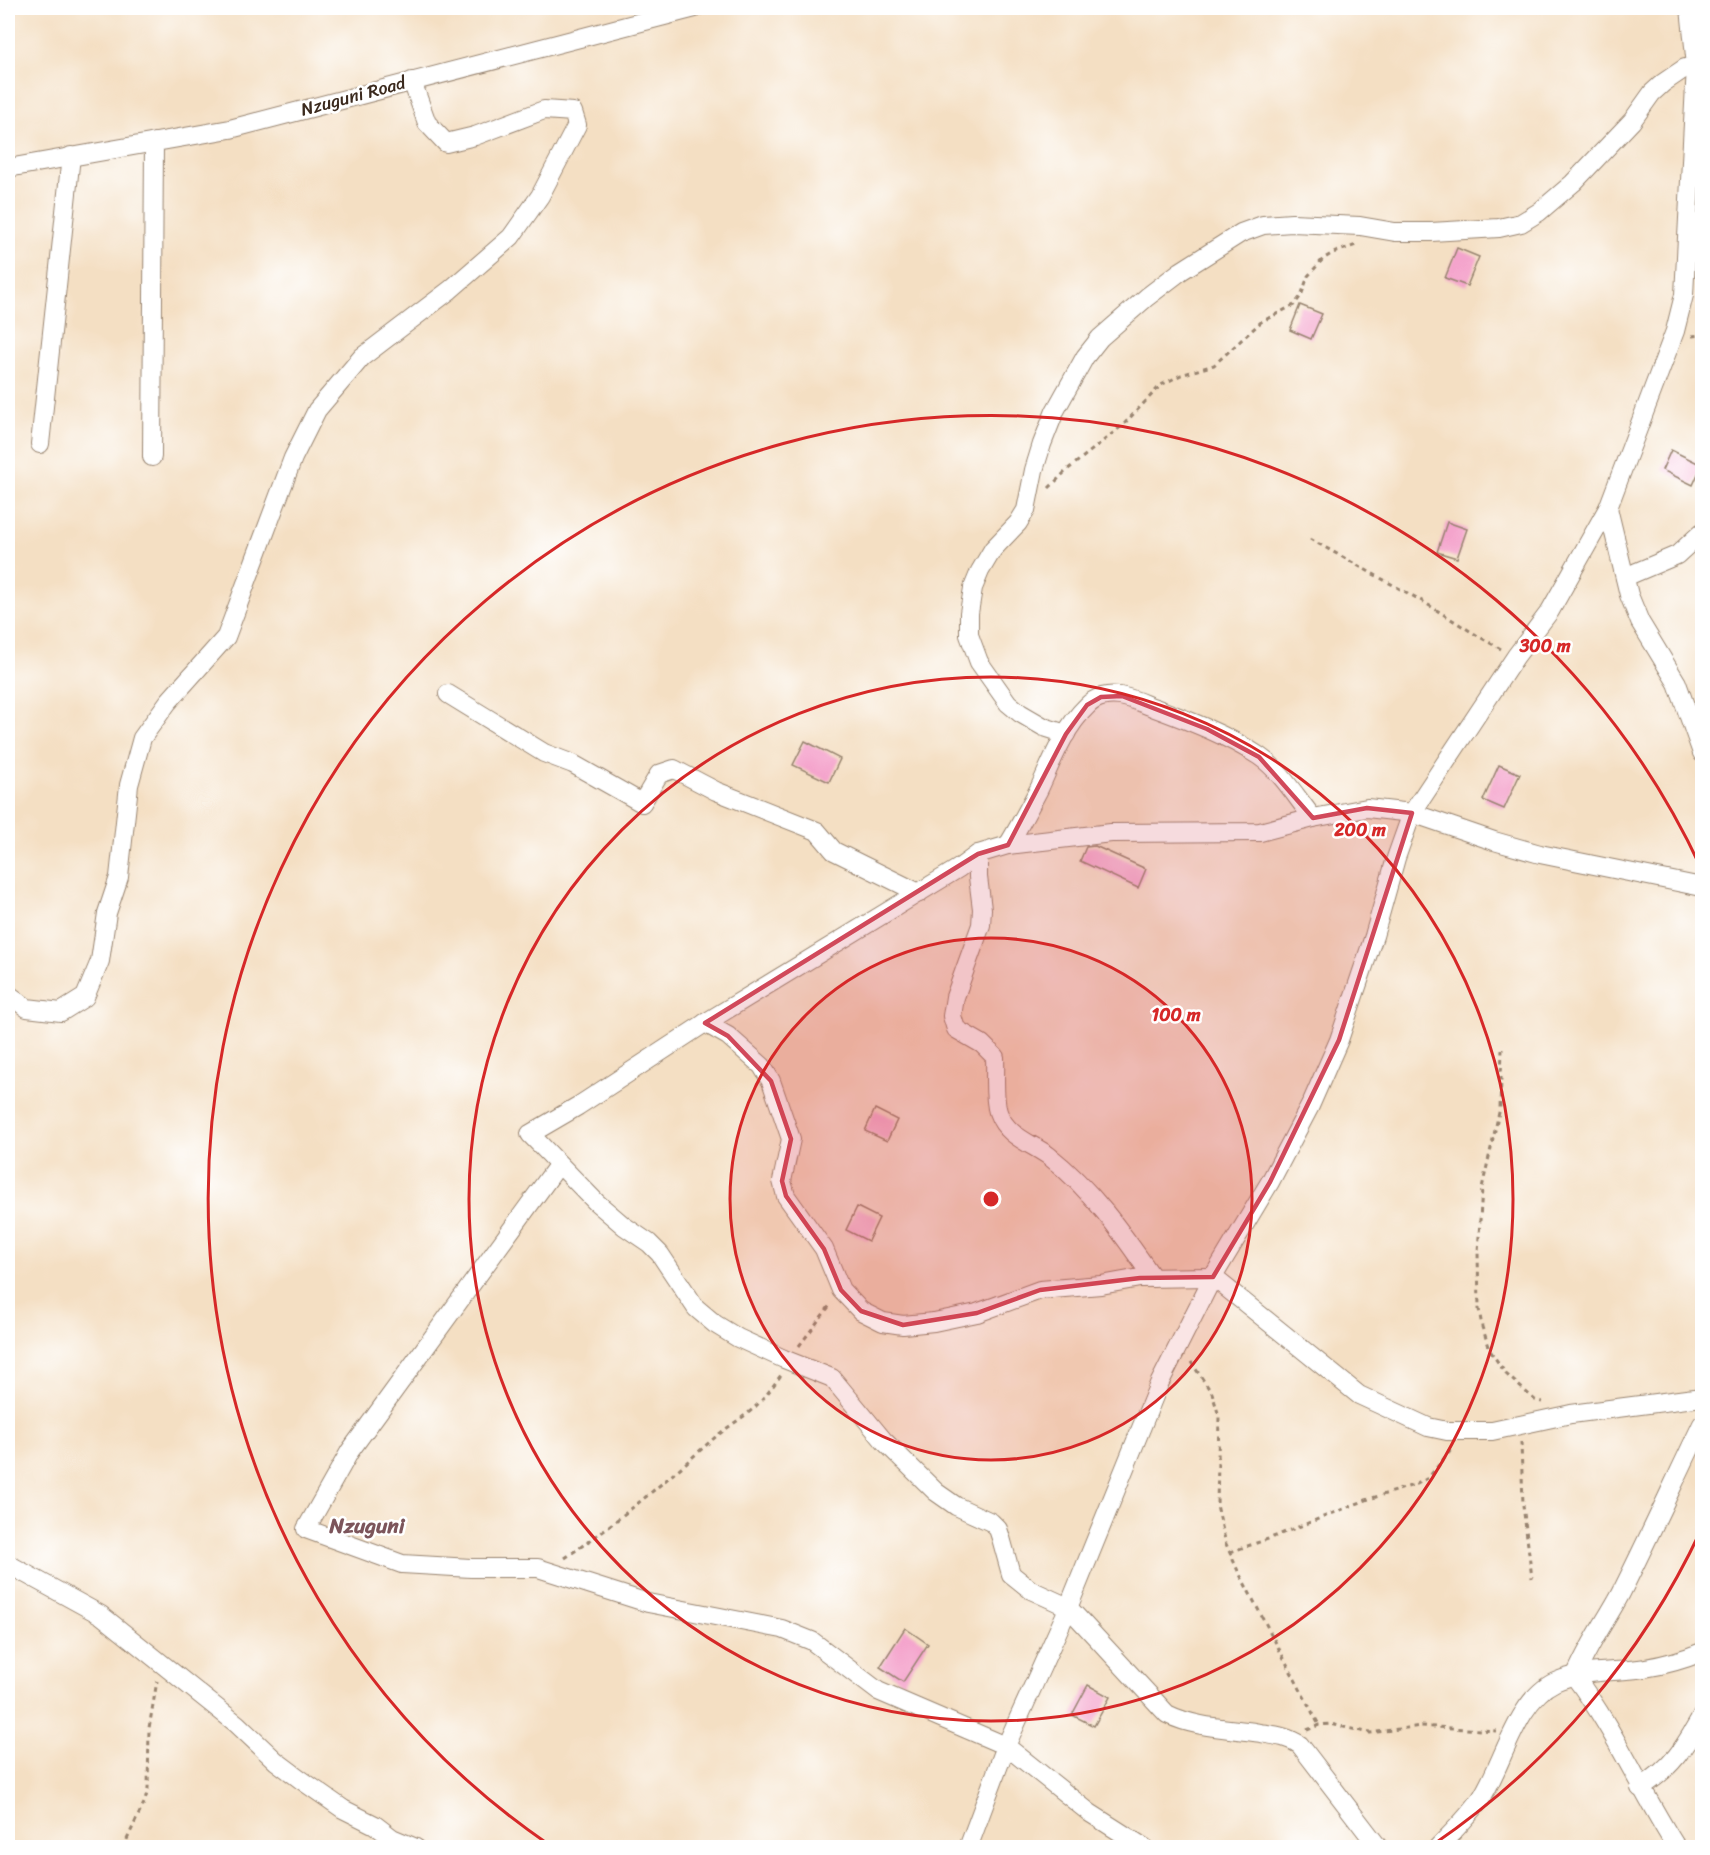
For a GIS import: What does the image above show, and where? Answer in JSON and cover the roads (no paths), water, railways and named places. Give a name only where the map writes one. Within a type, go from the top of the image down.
[{"type":"street","name":"Nzuguni Road","points":[[8,168],[230,129],[695,8]]},
{"type":"street","points":[[968,1848],[1006,1746],[1068,1607],[1159,1384],[1213,1277],[1270,1182],[1310,1106],[1339,1040],[1412,813],[1516,656],[1550,611],[1608,508],[1675,331],[1684,295],[1699,67],[1690,13]]},
{"type":"street","points":[[1066,734],[1044,727],[1008,704],[979,662],[969,635],[969,613],[973,588],[980,571],[993,549],[1018,524],[1026,510],[1042,444],[1055,411],[1085,357],[1100,338],[1147,297],[1217,247],[1241,233],[1263,225],[1360,226],[1407,232],[1499,228],[1521,223],[1539,212],[1573,183],[1632,121],[1652,93],[1685,68],[1699,67]]},
{"type":"street","points":[[8,994],[27,1008],[61,1012],[85,997],[100,961],[107,913],[119,877],[129,785],[142,738],[168,702],[225,637],[293,458],[317,410],[362,357],[450,290],[511,237],[540,196],[577,125],[573,112],[544,110],[475,136],[446,143],[427,123],[412,81]]},
{"type":"street","points":[[152,457],[154,142]]},
{"type":"street","points":[[40,444],[71,156]]},
{"type":"street","points":[[1608,508],[1629,595],[1640,622],[1677,683],[1702,753]]},
{"type":"street","points":[[1625,577],[1677,555],[1702,532]]},
{"type":"street","points":[[448,694],[544,753],[573,764],[642,803],[659,774],[674,769],[716,790],[816,831],[834,851],[919,893]]},
{"type":"street","points":[[1008,845],[1066,734],[1088,705],[1101,697],[1122,696],[1207,729],[1259,756],[1276,772],[1313,818]]},
{"type":"street","points":[[1379,1848],[1300,1745],[1288,1738],[1194,1724],[1180,1721],[1167,1714],[1068,1607],[1025,1586],[1011,1574],[998,1529],[991,1522],[956,1506],[936,1492],[884,1441],[832,1378],[738,1338],[715,1324],[696,1308],[660,1254],[650,1243],[612,1217],[530,1134],[578,1106],[705,1023],[919,893],[978,854],[1008,845],[1111,833],[1260,832],[1313,818],[1367,808],[1412,813],[1540,854],[1702,887]]},
{"type":"street","points":[[978,854],[981,925],[955,997],[952,1016],[956,1029],[982,1044],[995,1057],[998,1111],[1016,1137],[1048,1155],[1097,1202],[1153,1278]]},
{"type":"street","points":[[705,1023],[728,1036],[762,1066],[771,1081],[791,1140],[782,1181],[786,1196],[824,1249],[841,1290],[861,1311],[883,1322],[903,1325],[934,1322],[977,1313],[1040,1290],[1153,1278],[1213,1277],[1359,1395],[1428,1427],[1447,1431],[1492,1431],[1571,1414],[1702,1396]]},
{"type":"street","points":[[559,1164],[350,1450],[306,1529],[402,1564],[471,1568],[528,1566],[548,1570],[648,1603],[782,1629],[798,1635],[812,1641],[878,1691],[1006,1746],[1090,1813],[1145,1848]]},
{"type":"street","points":[[1575,1677],[1584,1653],[1596,1637],[1631,1572],[1702,1424]]},
{"type":"street","points":[[8,1564],[101,1615],[237,1724],[276,1761],[300,1779],[392,1838],[417,1848]]},
{"type":"street","points":[[1437,1848],[1480,1800],[1512,1732],[1526,1710],[1550,1685],[1602,1671],[1646,1668],[1702,1652]]},
{"type":"street","points":[[1575,1677],[1610,1729],[1640,1788],[1677,1848]]},
{"type":"street","points":[[1640,1788],[1664,1772],[1676,1759],[1702,1716]]},
{"type":"district","name":"Nzuguni","points":[[367,1526]]}]
